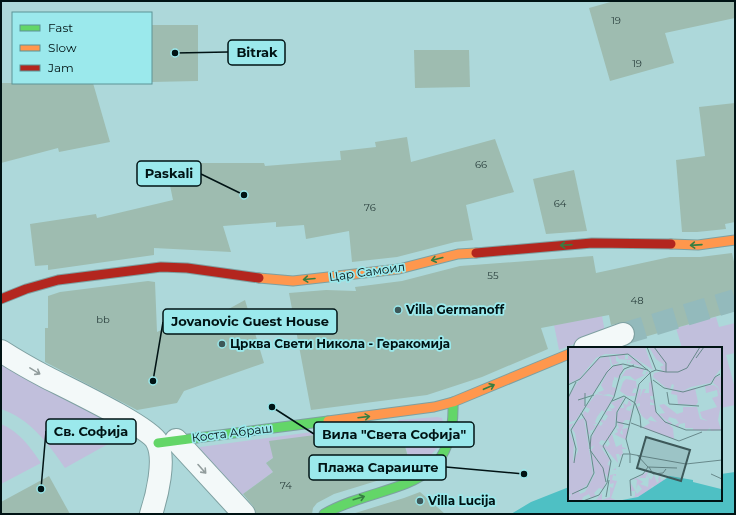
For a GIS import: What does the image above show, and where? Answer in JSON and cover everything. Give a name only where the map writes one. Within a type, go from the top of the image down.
[{"type":"street","name":"Цар Самоил","points":[[1,299],[26,289],[58,280],[161,267],[187,268],[256,278],[293,281],[399,269],[458,254],[592,244],[690,245],[735,240]]},
{"type":"street","points":[[588,347],[623,334]]},
{"type":"street","name":"Коста Абраш","points":[[1,352],[167,442],[244,514]]},
{"type":"street","name":"Коста Абраш","points":[[167,442],[413,410],[453,402],[568,354]]},
{"type":"street","points":[[324,514],[348,502],[400,487],[422,478],[434,467],[450,443],[454,428],[453,402]]},
{"type":"street","points":[[151,514],[160,472],[160,456],[167,442]]},
{"type":"shaded area","points":[[602,316],[605,332],[559,350],[554,325]]},
{"type":"shaded area","points":[[716,317],[719,327],[735,323],[735,353],[726,355],[735,388],[735,405],[722,408],[722,347],[682,347],[676,328]]},
{"type":"shaded area","points":[[1,361],[119,428],[108,444],[65,468],[38,433],[21,419],[1,409]]},
{"type":"shaded area","points":[[437,417],[442,418],[443,422],[442,443],[413,474],[398,420]]},
{"type":"shaded area","points":[[1,424],[14,431],[29,446],[41,463],[1,484]]},
{"type":"shaded area","points":[[320,431],[287,447],[266,463],[273,472],[239,497],[199,449],[200,447]]},
{"type":"water","points":[[735,472],[735,514],[511,514],[531,502],[568,487],[568,501],[722,501],[722,474]]},
{"type":"building","points":[[614,1],[735,1],[735,18],[665,33],[674,63],[610,81],[589,8]]},
{"type":"building","points":[[152,25],[198,25],[198,81],[152,82]]},
{"type":"building","points":[[414,50],[469,50],[470,87],[415,88]]},
{"type":"building","points":[[1,83],[93,84],[110,142],[59,152],[58,148],[1,163]]},
{"type":"building","points":[[735,103],[735,222],[725,224],[726,229],[682,232],[676,160],[705,156],[699,107]]},
{"type":"building","points":[[407,137],[411,162],[495,139],[514,192],[466,205],[473,240],[455,242],[397,257],[352,262],[349,231],[306,239],[304,225],[276,227],[276,222],[223,226],[231,252],[154,248],[154,255],[48,270],[48,265],[35,266],[30,224],[96,214],[97,218],[173,200],[167,171],[191,163],[264,163],[265,166],[341,160],[340,151],[376,147],[375,142]]},
{"type":"building","points":[[574,170],[587,231],[546,234],[533,179]]},
{"type":"building","points":[[732,253],[735,266],[735,311],[634,340],[635,330],[631,325],[625,322],[611,325],[609,315],[541,328],[548,349],[482,377],[427,395],[311,410],[289,293],[326,290],[356,291],[355,287],[402,281],[460,266],[593,256],[596,273],[670,257],[700,257]]},
{"type":"building","points":[[148,281],[155,282],[157,332],[185,319],[190,330],[245,300],[264,363],[184,391],[177,403],[137,410],[45,362],[45,328],[48,328],[48,296],[60,292]]},
{"type":"building","points":[[399,424],[411,468],[396,475],[334,494],[317,503],[313,508],[312,514],[256,514],[253,506],[243,494],[273,472],[266,463],[273,458],[269,441]]},
{"type":"building","points":[[49,476],[70,514],[1,514],[1,502]]},
{"type":"building","points":[[420,492],[445,514],[352,514],[404,498]]},
{"type":"tunnel","points":[[623,334],[735,300]]},
{"type":"traffic: fast","points":[[324,514],[347,503],[412,481],[429,470],[443,455],[451,433],[453,402]]},
{"type":"traffic: fast","points":[[158,443],[328,421]]},
{"type":"traffic: slow","points":[[671,244],[698,245],[735,240]]},
{"type":"traffic: slow","points":[[259,278],[293,281],[399,269],[458,254],[476,253]]},
{"type":"traffic: slow","points":[[328,421],[434,407],[453,402],[568,354]]},
{"type":"traffic: jam","points":[[476,253],[592,243],[671,244]]},
{"type":"traffic: jam","points":[[1,299],[26,289],[58,280],[161,267],[187,268],[259,278]]},
{"type":"place","name":"Bitrak","points":[[175,53]]},
{"type":"place","name":"Paskali","points":[[244,195]]},
{"type":"place","name":"Villa Germanoff","points":[[398,310]]},
{"type":"place","name":"Црква Свети Никола - Геракомија","points":[[222,344]]},
{"type":"place","name":"Jovanovic Guest House","points":[[153,381]]},
{"type":"place","name":"Вила \"Света Софија\"","points":[[272,407]]},
{"type":"place","name":"Плажа Сараиште","points":[[524,474]]},
{"type":"place","name":"Св. Софија","points":[[41,489]]},
{"type":"place","name":"Villa Lucija","points":[[420,501]]}]
